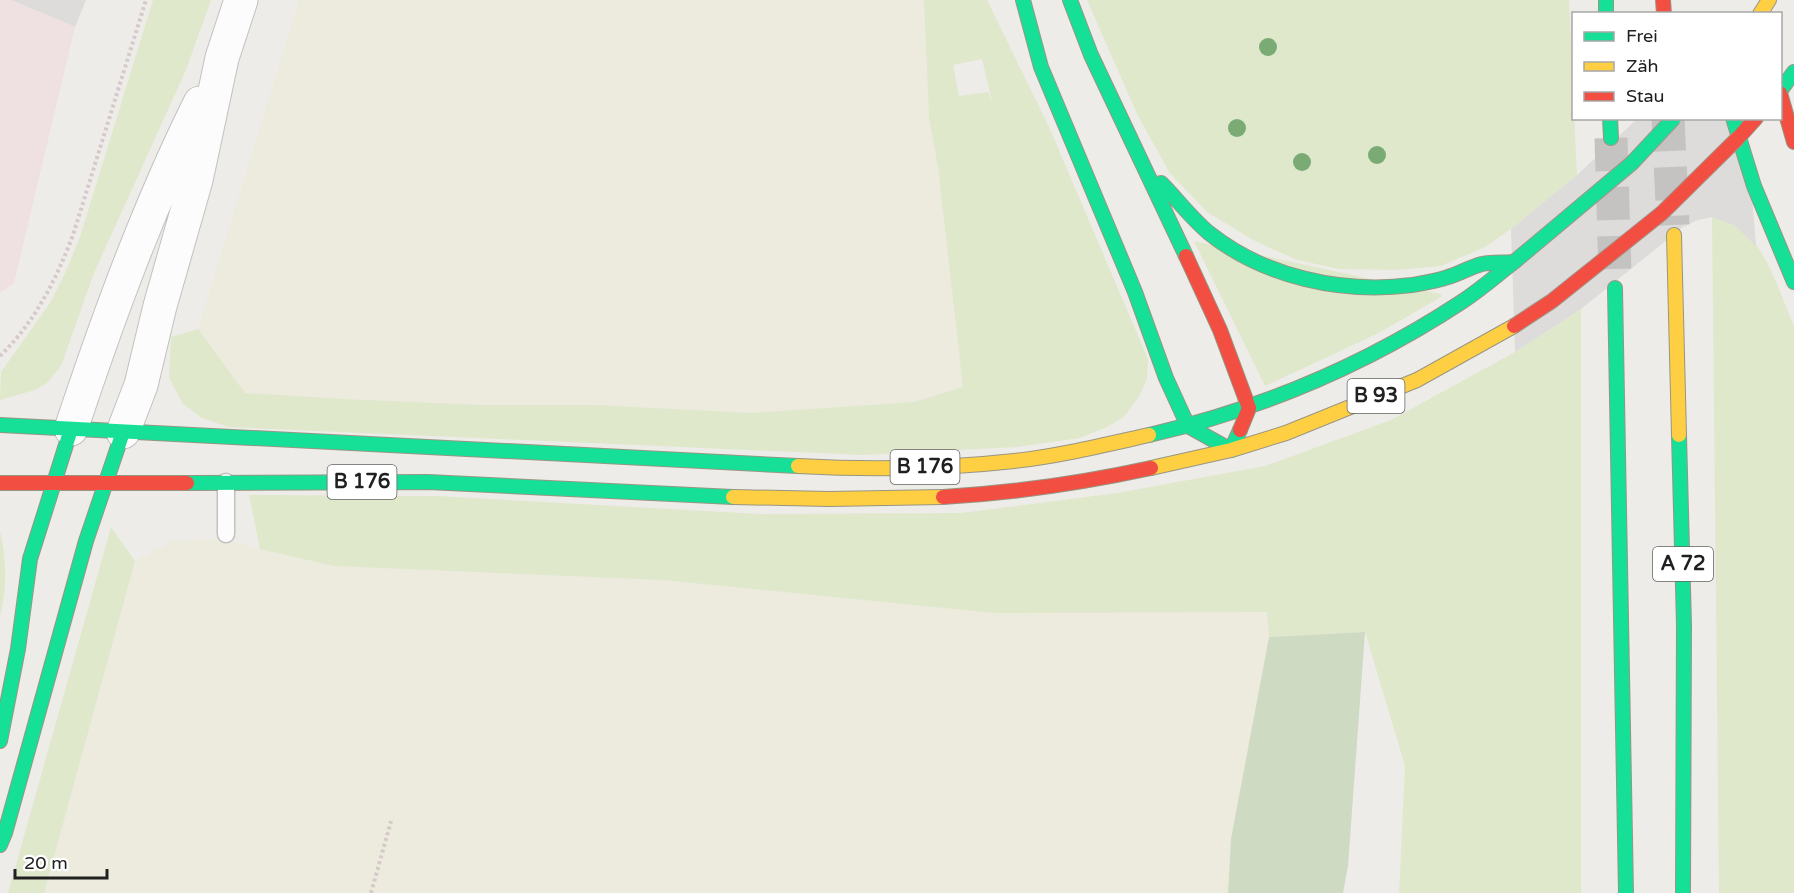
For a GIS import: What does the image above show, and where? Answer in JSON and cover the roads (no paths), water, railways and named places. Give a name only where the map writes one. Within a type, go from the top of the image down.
[{"type":"main road","points":[[1023,0],[1041,67],[1135,292],[1166,378],[1188,426],[1232,450],[1249,408],[1220,330],[1091,55],[1070,0]]},
{"type":"main road","points":[[1782,89],[1794,72]]},
{"type":"main road","points":[[1782,99],[1794,142]]},
{"type":"main road","points":[[1610,120],[1611,138]]},
{"type":"main road","name":"B 93","points":[[1249,408],[1327,377],[1400,339],[1464,300],[1514,262],[1632,163],[1672,120]]},
{"type":"main road","points":[[1734,120],[1754,186],[1794,282]]},
{"type":"main road","name":"B 93","points":[[1232,450],[1286,433],[1417,380],[1514,326],[1552,301],[1662,213],[1755,120]]},
{"type":"main road","points":[[1145,167],[1209,232],[1252,260],[1301,278],[1342,286],[1383,287],[1440,280],[1483,264],[1514,262]]},
{"type":"main road","name":"A 72","points":[[1674,236],[1684,625],[1683,893]]},
{"type":"main road","points":[[1615,288],[1626,893]]},
{"type":"main road","name":"B 176","points":[[0,425],[828,468],[923,467],[1014,460],[1087,449],[1188,426],[1249,408]]},
{"type":"main road","points":[[0,741],[18,649],[30,559],[71,429]]},
{"type":"main road","points":[[0,846],[82,552],[123,432]]},
{"type":"main road","name":"B 176","points":[[0,483],[429,482],[725,497],[920,499],[1003,493],[1089,481],[1232,450]]},
{"type":"street","points":[[123,432],[141,385],[160,306],[196,180],[222,58],[240,0]]},
{"type":"street","points":[[71,429],[130,259],[169,167],[222,58]]},
{"type":"lane","points":[[226,482],[226,534]]},
{"type":"tunnel","points":[[1668,120],[1673,225]]},
{"type":"tunnel","points":[[1611,138],[1615,274]]}]
